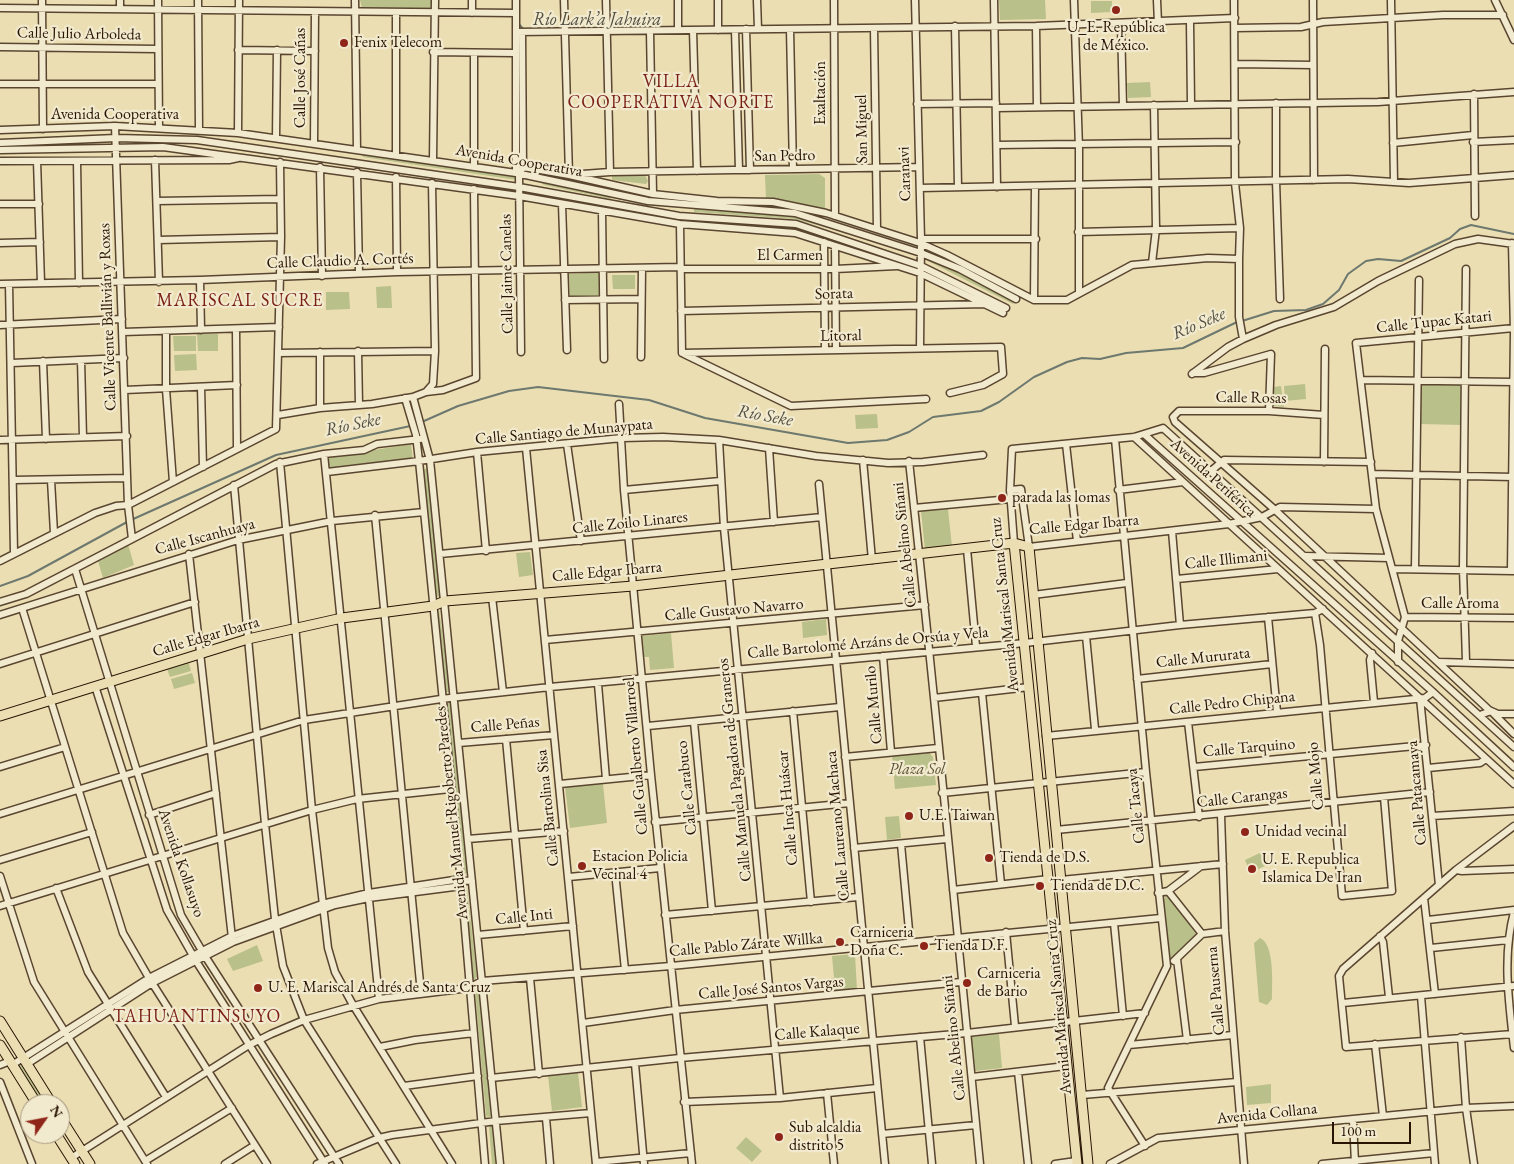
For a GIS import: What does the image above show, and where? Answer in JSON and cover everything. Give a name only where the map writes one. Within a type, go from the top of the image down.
[{"type":"main road","name":"Calle Edgar Ibarra","points":[[0,716],[201,652],[248,639],[342,618],[433,606],[445,601],[633,586],[826,566],[1014,543],[1029,547]]},
{"type":"main road","name":"Avenida Mariscal Santa Cruz","points":[[1014,543],[1026,643],[1028,687],[1077,1163]]},
{"type":"main road","name":"Avenida Mariscal Santa Cruz","points":[[1029,547],[1050,782],[1076,1020],[1088,1164]]},
{"type":"main road","points":[[0,1021],[46,1094]]},
{"type":"main road","points":[[0,1045],[31,1094]]},
{"type":"main road","points":[[70,1132],[90,1164]]},
{"type":"main road","points":[[62,1144],[73,1161]]},
{"type":"street","points":[[42,0],[41,84],[43,129]]},
{"type":"street","points":[[120,0],[120,9]]},
{"type":"street","points":[[158,0],[157,84],[159,127]]},
{"type":"street","points":[[198,0],[199,129]]},
{"type":"street","points":[[238,133],[239,0]]},
{"type":"street","points":[[355,0],[357,150]]},
{"type":"street","points":[[433,160],[435,0]]},
{"type":"street","points":[[472,0],[472,13]]},
{"type":"street","points":[[516,0],[519,32],[523,167],[517,173]]},
{"type":"street","points":[[564,0],[569,175]]},
{"type":"street","points":[[606,0],[610,172]]},
{"type":"street","points":[[678,0],[678,30]]},
{"type":"street","points":[[718,0],[718,30]]},
{"type":"street","points":[[758,0],[758,29]]},
{"type":"street","name":"Exaltación","points":[[834,0],[835,216]]},
{"type":"street","name":"Caranavi","points":[[916,0],[921,241],[920,348]]},
{"type":"street","points":[[994,0],[997,187]]},
{"type":"street","points":[[1074,0],[1079,184],[1079,293]]},
{"type":"street","points":[[1157,0],[1158,23]]},
{"type":"street","points":[[1234,0],[1236,64],[1235,183],[1240,228],[1239,320],[1243,339]]},
{"type":"street","points":[[1313,0],[1314,180]]},
{"type":"street","points":[[1390,0],[1394,182]]},
{"type":"street","points":[[1495,0],[1514,40]]},
{"type":"street","points":[[0,8],[516,13]]},
{"type":"street","name":"Calle José Cañas","points":[[314,144],[315,12]]},
{"type":"street","points":[[396,12],[396,154]]},
{"type":"street","points":[[1235,28],[1300,27],[1314,24],[1391,18],[1503,15]]},
{"type":"street","points":[[519,32],[1036,26],[1190,22],[1235,18]]},
{"type":"street","points":[[1190,22],[1191,104]]},
{"type":"street","points":[[1121,24],[1123,106]]},
{"type":"street","points":[[954,26],[958,187]]},
{"type":"street","points":[[1036,26],[1037,107]]},
{"type":"street","name":"San Miguel","points":[[874,28],[877,229]]},
{"type":"street","points":[[746,29],[750,170]]},
{"type":"street","points":[[790,29],[793,170]]},
{"type":"street","points":[[693,30],[697,172]]},
{"type":"street","points":[[735,30],[739,170]]},
{"type":"street","points":[[650,31],[653,194]]},
{"type":"street","name":"Calle Jaime Canelas","points":[[519,32],[514,53],[519,187],[521,352]]},
{"type":"street","name":"Calle Julio Arboleda","points":[[0,47],[157,49]]},
{"type":"street","points":[[238,50],[314,51]]},
{"type":"street","points":[[276,138],[277,50]]},
{"type":"street","points":[[433,52],[514,53]]},
{"type":"street","points":[[474,53],[474,167]]},
{"type":"street","points":[[1236,64],[1313,64]]},
{"type":"street","points":[[0,84],[157,84]]},
{"type":"street","points":[[917,104],[957,102],[1037,107],[1392,101],[1514,92]]},
{"type":"street","points":[[1474,94],[1475,216]]},
{"type":"street","points":[[1276,103],[1276,182],[1280,299]]},
{"type":"street","points":[[1152,263],[1156,229],[1154,105]]},
{"type":"street","name":"Avenida Cooperativa","points":[[0,130],[115,126],[199,129],[238,133],[396,154],[517,173],[648,201],[794,213],[921,253],[960,270],[1016,299]]},
{"type":"street","name":"Calle Vicente Ballivián y Roxas","points":[[115,126],[128,506],[132,539]]},
{"type":"street","name":"Avenida Cooperativa","points":[[0,143],[116,138],[197,140],[519,187],[679,216],[796,224],[920,269],[1005,310],[988,304]]},
{"type":"street","points":[[1393,143],[1473,139],[1514,140]]},
{"type":"street","points":[[997,145],[1236,142]]},
{"type":"street","points":[[0,150],[163,147],[396,177],[680,224],[795,232],[898,265],[920,269],[988,304]]},
{"type":"street","points":[[0,161],[229,160],[241,157]]},
{"type":"street","points":[[155,160],[158,282]]},
{"type":"street","points":[[37,161],[42,283]]},
{"type":"street","points":[[77,161],[79,283]]},
{"type":"street","points":[[0,561],[95,513],[116,506],[128,506],[275,431],[278,426],[281,237],[280,162]]},
{"type":"street","points":[[320,167],[322,276]]},
{"type":"street","points":[[523,167],[569,175],[653,194],[717,201],[773,202],[835,216],[921,241],[1034,300],[1067,300],[1132,265],[1208,258],[1239,260]]},
{"type":"street","name":"San Pedro","points":[[569,175],[652,171],[697,172],[919,167]]},
{"type":"street","points":[[356,172],[359,273]]},
{"type":"street","points":[[920,188],[1235,183],[1348,179],[1394,182],[1514,174]]},
{"type":"street","points":[[396,177],[397,272]]},
{"type":"street","points":[[426,392],[435,377],[435,271],[432,183]]},
{"type":"street","points":[[1034,300],[1035,186]]},
{"type":"street","points":[[278,415],[320,408],[409,398],[426,392],[443,390],[476,378],[474,189]]},
{"type":"street","points":[[156,201],[280,199]]},
{"type":"street","points":[[0,204],[39,204]]},
{"type":"street","points":[[562,204],[567,350]]},
{"type":"street","points":[[602,211],[604,359]]},
{"type":"street","points":[[680,224],[682,353],[791,406],[926,399]]},
{"type":"street","points":[[1078,232],[1240,228]]},
{"type":"street","points":[[158,240],[281,237]]},
{"type":"street","points":[[921,241],[1036,238]]},
{"type":"street","points":[[1269,411],[1272,354],[1204,373],[1192,374],[1228,347],[1243,339],[1276,325],[1334,307],[1378,281],[1454,244],[1478,239],[1513,243],[1512,571],[1392,569]]},
{"type":"street","points":[[0,243],[40,242]]},
{"type":"street","points":[[824,242],[825,350]]},
{"type":"street","points":[[836,246],[836,350]]},
{"type":"street","name":"El Carmen","points":[[681,268],[835,269],[898,265]]},
{"type":"street","points":[[641,357],[642,268]]},
{"type":"street","name":"Calle Claudio A. Cortés","points":[[0,284],[158,282],[476,270],[681,268]]},
{"type":"street","points":[[1466,269],[1463,569],[1463,618],[1466,661]]},
{"type":"street","points":[[200,280],[202,330]]},
{"type":"street","points":[[1415,568],[1419,280]]},
{"type":"street","points":[[10,284],[14,553]]},
{"type":"street","points":[[565,300],[641,299]]},
{"type":"street","name":"Sorata","points":[[681,311],[988,304]]},
{"type":"street","points":[[0,325],[122,320]]},
{"type":"street","points":[[123,332],[279,327]]},
{"type":"street","name":"Calle Tupac Katari","points":[[1362,380],[1356,343],[1514,328]]},
{"type":"street","points":[[236,329],[238,449]]},
{"type":"street","points":[[166,331],[166,389],[173,482]]},
{"type":"street","name":"Litoral","points":[[682,353],[1001,347],[1003,374],[983,385],[959,393],[950,393]]},
{"type":"street","points":[[1324,462],[1325,349]]},
{"type":"street","points":[[358,351],[359,405]]},
{"type":"street","points":[[278,353],[435,351]]},
{"type":"street","points":[[320,352],[320,408]]},
{"type":"street","points":[[12,363],[124,358]]},
{"type":"street","points":[[81,360],[83,437]]},
{"type":"street","points":[[43,361],[46,439]]},
{"type":"street","points":[[1398,662],[1398,641],[1405,617],[1376,509],[1362,380],[1513,382]]},
{"type":"street","points":[[125,390],[237,385]]},
{"type":"street","points":[[201,387],[203,467]]},
{"type":"street","points":[[409,398],[413,411]]},
{"type":"street","name":"Calle Gualberto Villarroel","points":[[619,404],[624,490],[648,726],[655,822],[692,1164]]},
{"type":"street","name":"Avenida Manuel Rigoberto Paredes","points":[[413,411],[425,436],[430,460],[500,1164]]},
{"type":"street","name":"Avenida Manuel Rigoberto Paredes","points":[[413,411],[460,882],[485,1164]]},
{"type":"street","name":"Calle Rosas","points":[[1220,461],[1175,422],[1173,417],[1179,411],[1269,411],[1324,415]]},
{"type":"street","name":"Avenida Periférica","points":[[1514,747],[1163,428],[1145,435],[1398,662],[1434,692],[1514,767]]},
{"type":"street","points":[[1010,490],[1012,449],[1145,435]]},
{"type":"street","points":[[0,440],[127,436]]},
{"type":"street","points":[[0,602],[26,594],[280,462],[324,454],[364,450],[378,444],[425,436]]},
{"type":"street","name":"Calle Santiago de Munaypata","points":[[327,472],[430,460],[477,452],[622,438],[663,437],[718,440],[888,462],[923,462],[983,455]]},
{"type":"street","points":[[1134,437],[1514,784]]},
{"type":"street","name":"Calle Tacaya","points":[[1115,439],[1127,583],[1167,966]]},
{"type":"street","name":"Calle Manuela Pagadora de Graneros","points":[[718,440],[724,528],[744,716],[780,1098]]},
{"type":"street","points":[[567,444],[581,541]]},
{"type":"street","points":[[1066,444],[1077,541]]},
{"type":"street","name":"Calle Bartolina Sisa","points":[[526,448],[534,546],[560,784],[596,1163]]},
{"type":"street","points":[[769,448],[774,522]]},
{"type":"street","points":[[477,452],[486,551]]},
{"type":"street","points":[[324,454],[379,999]]},
{"type":"street","points":[[863,460],[872,560]]},
{"type":"street","points":[[1211,471],[1220,461],[1227,460],[1371,462]]},
{"type":"street","name":"Calle Abelino Siñani","points":[[909,461],[926,605],[942,794],[980,1164]]},
{"type":"street","points":[[1220,461],[1439,662],[1514,734]]},
{"type":"street","points":[[280,462],[312,810],[322,906],[331,960],[353,1005],[452,1164]]},
{"type":"street","points":[[1372,474],[1512,477]]},
{"type":"street","points":[[14,480],[127,478]]},
{"type":"street","points":[[51,480],[54,533]]},
{"type":"street","points":[[624,490],[720,481]]},
{"type":"street","points":[[1118,490],[1183,482]]},
{"type":"street","name":"Calle Laureano Machaca","points":[[819,484],[830,614],[885,1164]]},
{"type":"street","points":[[234,485],[265,824],[276,922],[286,975],[304,1020],[396,1164]]},
{"type":"street","name":"Avenida Mariscal Santa Cruz","points":[[1014,543],[1010,490],[1021,489],[1029,547]]},
{"type":"street","points":[[914,508],[1010,499]]},
{"type":"street","points":[[1274,509],[1288,507],[1376,509]]},
{"type":"street","name":"Calle Edgar Ibarra","points":[[1029,547],[1242,522],[1262,517],[1274,509]]},
{"type":"street","name":"Calle Iscanhuaya","points":[[0,615],[238,540],[332,521],[375,515],[424,512]]},
{"type":"street","points":[[375,515],[421,992]]},
{"type":"street","name":"Calle Zoilo Linares","points":[[440,554],[724,528],[822,517]]},
{"type":"street","points":[[1172,531],[1180,625]]},
{"type":"street","points":[[968,549],[976,646]]},
{"type":"street","points":[[189,554],[196,602],[232,939]]},
{"type":"street","points":[[1305,556],[1389,558]]},
{"type":"street","name":"Avenida Kollasuyo","points":[[75,568],[181,915],[203,953],[339,1164]]},
{"type":"street","name":"Calle Illimani","points":[[1177,579],[1278,569]]},
{"type":"street","points":[[1033,595],[1127,583]]},
{"type":"street","points":[[492,597],[503,692]]},
{"type":"street","points":[[0,664],[196,602]]},
{"type":"street","name":"Calle Gustavo Navarro","points":[[545,640],[638,633],[926,605]]},
{"type":"street","points":[[22,608],[123,933],[151,981],[267,1164]]},
{"type":"street","points":[[1315,613],[1323,609]]},
{"type":"street","name":"Calle Bartolomé Arzáns de Orsúa y Vela","points":[[0,814],[124,776],[136,770],[304,720],[350,711],[441,698],[598,684],[739,668],[1026,643],[1180,625],[1315,613]]},
{"type":"street","name":"Calle Mojo","points":[[1315,613],[1320,645],[1332,803],[1342,896],[1392,891],[1384,797]]},
{"type":"street","name":"Calle Aroma","points":[[1405,617],[1514,618]]},
{"type":"street","points":[[1268,618],[1277,712]]},
{"type":"street","points":[[1086,636],[1095,729]]},
{"type":"street","points":[[1372,653],[1370,660],[1374,702]]},
{"type":"street","name":"Calle Murilo","points":[[883,656],[891,752]]},
{"type":"street","points":[[1439,662],[1466,661],[1514,664]]},
{"type":"street","name":"Calle Mururata","points":[[1137,679],[1272,664]]},
{"type":"street","points":[[598,684],[606,779]]},
{"type":"street","name":"Avenida Kollasuyo","points":[[95,686],[167,910],[194,958],[322,1163]]},
{"type":"street","points":[[934,698],[1028,687]]},
{"type":"street","name":"Calle Pedro Chipana","points":[[1046,736],[1095,729],[1188,722],[1425,698],[1434,692]]},
{"type":"street","points":[[982,693],[1001,884]]},
{"type":"street","name":"Calle Patacamaya","points":[[1420,698],[1439,885]]},
{"type":"street","points":[[648,726],[840,707]]},
{"type":"street","name":"Calle Inca Huáscar","points":[[793,711],[811,902]]},
{"type":"street","points":[[1480,715],[1491,711],[1514,714]]},
{"type":"street","name":"Calle Carabuco","points":[[694,722],[712,911]]},
{"type":"street","points":[[1188,722],[1199,817]]},
{"type":"street","name":"Calle Peñas","points":[[459,743],[554,735]]},
{"type":"street","points":[[506,738],[524,931]]},
{"type":"street","name":"Calle Tarquino","points":[[1194,767],[1426,745]]},
{"type":"street","points":[[0,768],[64,747]]},
{"type":"street","points":[[845,757],[938,748]]},
{"type":"street","points":[[1428,768],[1480,763],[1486,759]]},
{"type":"street","points":[[942,794],[1146,772]]},
{"type":"street","points":[[560,784],[651,775]]},
{"type":"street","points":[[0,906],[312,810],[358,799],[450,789]]},
{"type":"street","name":"Calle Carangas","points":[[1056,830],[1221,815],[1430,792]]},
{"type":"street","points":[[149,815],[216,793]]},
{"type":"street","points":[[655,822],[802,806],[850,803]]},
{"type":"street","points":[[1432,816],[1514,811]]},
{"type":"street","name":"Calle Pauserna","points":[[1221,815],[1225,931],[1244,1164]]},
{"type":"street","points":[[1512,1034],[1346,1047],[1341,971],[1456,870],[1514,826]]},
{"type":"street","points":[[468,840],[564,831]]},
{"type":"street","points":[[0,860],[92,832]]},
{"type":"street","points":[[854,848],[947,839]]},
{"type":"street","points":[[901,844],[910,941]]},
{"type":"street","points":[[1062,880],[1223,864]]},
{"type":"street","points":[[1158,892],[1168,891],[1202,866]]},
{"type":"street","points":[[569,877],[660,868]]},
{"type":"street","points":[[1456,870],[1514,869]]},
{"type":"street","points":[[616,872],[625,970]]},
{"type":"street","points":[[0,876],[29,970],[68,1039],[146,1162],[232,1108]]},
{"type":"street","points":[[953,890],[1048,879]]},
{"type":"street","points":[[25,1061],[64,1032],[151,981],[232,939],[322,906],[369,895],[412,889],[454,887],[460,882],[472,881]]},
{"type":"street","points":[[56,888],[81,957],[109,1007],[166,1098]]},
{"type":"street","points":[[1168,891],[1202,934]]},
{"type":"street","points":[[665,915],[858,897]]},
{"type":"street","points":[[1424,898],[1435,994]]},
{"type":"street","points":[[1428,920],[1514,911],[1508,940],[1514,1048]]},
{"type":"street","name":"Calle Pablo Zárate Willka","points":[[482,981],[671,966],[910,941],[1161,918]]},
{"type":"street","points":[[1114,923],[1123,1016]]},
{"type":"street","name":"Calle Inti","points":[[478,935],[573,926]]},
{"type":"street","points":[[1144,1146],[1109,1093],[1109,1085],[1167,966],[1177,959],[1202,934],[1225,931]]},
{"type":"street","points":[[1006,932],[1015,1026]]},
{"type":"street","points":[[1380,936],[1383,942],[1389,998]]},
{"type":"street","points":[[1431,948],[1508,940]]},
{"type":"street","points":[[1177,959],[1187,1040]]},
{"type":"street","points":[[530,978],[539,1074]]},
{"type":"street","points":[[73,1161],[82,1151],[249,1045],[304,1020],[379,999],[421,992],[469,988],[482,981]]},
{"type":"street","name":"Calle José Santos Vargas","points":[[583,1023],[675,1010],[868,993],[961,982]]},
{"type":"street","points":[[1343,1003],[1511,986]]},
{"type":"street","points":[[1421,996],[1423,1040],[1436,1164]]},
{"type":"street","points":[[0,1065],[25,1061],[68,1039],[109,1007]]},
{"type":"street","name":"Calle Kalaque","points":[[491,1078],[680,1058],[967,1033],[1015,1026],[1145,1014]]},
{"type":"street","points":[[380,1047],[432,1037],[474,1033]]},
{"type":"street","points":[[1129,1045],[1233,1035]]},
{"type":"street","points":[[920,1036],[932,1164]]},
{"type":"street","points":[[1461,1037],[1466,1108],[1474,1164]]},
{"type":"street","points":[[1375,1044],[1384,1116]]},
{"type":"street","points":[[634,1064],[644,1161]]},
{"type":"street","points":[[972,1077],[1066,1066]]},
{"type":"street","points":[[1018,1072],[1028,1164]]},
{"type":"street","points":[[404,1086],[478,1076]]},
{"type":"street","points":[[0,1082],[32,1164]]},
{"type":"street","points":[[1082,1095],[1237,1082]]},
{"type":"street","points":[[684,1102],[780,1098],[878,1088]]},
{"type":"street","points":[[827,1093],[834,1164]]},
{"type":"street","name":"Avenida Collana","points":[[1110,1164],[1158,1138],[1466,1108],[1514,1106]]},
{"type":"street","points":[[322,1163],[334,1156],[379,1138],[496,1121],[591,1113]]},
{"type":"street","points":[[546,1118],[550,1164]]},
{"type":"street","points":[[1354,1120],[1355,1162]]},
{"type":"street","points":[[882,1134],[976,1125]]},
{"type":"street","points":[[224,1164],[255,1145]]},
{"type":"street","points":[[596,1163],[644,1161],[691,1153]]},
{"type":"street","points":[[1322,1164],[1434,1154]]},
{"type":"street","points":[[1055,1164],[1077,1163]]},
{"type":"green space","points":[[360,0],[432,0],[431,8],[362,8]]},
{"type":"green space","points":[[999,0],[1045,0],[1046,19],[1000,20]]},
{"type":"green space","points":[[1091,1],[1112,1],[1112,12],[1091,13]]},
{"type":"green space","points":[[1150,82],[1151,97],[1128,98],[1127,83]]},
{"type":"green space","points":[[361,153],[516,176],[517,180],[363,157]]},
{"type":"green space","points":[[819,174],[825,178],[825,211],[766,200],[765,175]]},
{"type":"green space","points":[[612,175],[645,175],[648,181],[646,184],[612,180]]},
{"type":"green space","points":[[534,178],[610,195],[611,199],[544,185]]},
{"type":"green space","points":[[694,208],[795,213],[836,225],[835,230],[795,219],[694,212]]},
{"type":"green space","points":[[928,256],[1015,300],[1013,304],[926,260]]},
{"type":"green space","points":[[601,272],[603,297],[570,298],[569,274]]},
{"type":"green space","points":[[612,275],[635,275],[635,289],[613,289]]},
{"type":"green space","points":[[391,286],[392,308],[377,308],[376,287]]},
{"type":"green space","points":[[326,292],[349,292],[350,309],[326,310]]},
{"type":"green space","points":[[197,334],[218,334],[218,351],[198,351]]},
{"type":"green space","points":[[173,336],[196,336],[196,351],[174,351]]},
{"type":"green space","points":[[196,354],[197,370],[175,371],[174,355]]},
{"type":"green space","points":[[1420,383],[1462,384],[1462,425],[1419,424]]},
{"type":"green space","points":[[1305,384],[1306,399],[1285,401],[1284,386]]},
{"type":"green space","points":[[1281,386],[1284,407],[1273,406],[1274,387]]},
{"type":"green space","points":[[877,414],[878,428],[856,429],[855,415]]},
{"type":"green space","points":[[411,444],[413,460],[328,469],[326,458]]},
{"type":"green space","points":[[426,468],[429,472],[441,595],[438,597],[436,595],[423,471]]},
{"type":"green space","points":[[948,509],[952,547],[925,550],[921,511]]},
{"type":"green space","points":[[128,544],[134,565],[103,578],[98,561]]},
{"type":"green space","points":[[530,552],[533,575],[519,577],[516,553]]},
{"type":"green space","points":[[439,610],[451,691],[449,692],[446,692],[436,613]]},
{"type":"green space","points":[[826,619],[827,635],[803,638],[802,622]]},
{"type":"green space","points":[[671,633],[674,668],[650,670],[649,657],[644,657],[642,636]]},
{"type":"green space","points":[[188,660],[191,671],[170,677],[166,666]]},
{"type":"green space","points":[[192,673],[195,683],[174,689],[171,679]]},
{"type":"green space","points":[[450,702],[468,872],[465,874],[446,703]]},
{"type":"green space","name":"Plaza Sol","points":[[929,752],[933,757],[936,785],[895,789],[892,755]]},
{"type":"green space","points":[[603,784],[607,823],[570,828],[565,787]]},
{"type":"green space","points":[[899,816],[901,838],[887,840],[885,817]]},
{"type":"green space","points":[[1264,851],[1269,864],[1250,873],[1245,860]]},
{"type":"green space","points":[[467,887],[477,977],[473,981],[464,889]]},
{"type":"green space","points":[[1170,898],[1196,935],[1171,960],[1168,957],[1162,899]]},
{"type":"green space","points":[[1260,938],[1268,948],[1272,966],[1272,999],[1267,1005],[1259,1002],[1254,943]]},
{"type":"green space","points":[[257,945],[263,961],[233,971],[227,959]]},
{"type":"green space","points":[[855,954],[857,990],[833,992],[831,978],[834,978],[832,956]]},
{"type":"green space","points":[[477,989],[480,992],[491,1116],[489,1117],[486,1116],[475,992]]},
{"type":"green space","points":[[999,1034],[1002,1068],[975,1071],[971,1037]]},
{"type":"green space","points":[[22,1063],[42,1094],[36,1094],[18,1066]]},
{"type":"green space","points":[[578,1073],[582,1107],[552,1111],[548,1076]]},
{"type":"green space","points":[[1271,1084],[1271,1103],[1247,1105],[1246,1087]]},
{"type":"green space","points":[[491,1123],[493,1125],[496,1164],[492,1164],[489,1126]]},
{"type":"green space","points":[[746,1137],[762,1151],[752,1162],[736,1148]]},
{"type":"waterway","name":"Río Lark’a Jahuira","points":[[346,14],[376,15]]},
{"type":"waterway","name":"Río Lark’a Jahuira","points":[[518,23],[524,30]]},
{"type":"waterway","name":"Río Lark’a Jahuira","points":[[782,32],[799,32]]},
{"type":"waterway","name":"Río Lark’a Jahuira","points":[[694,33],[714,33]]},
{"type":"waterway","name":"Río Lark’a Jahuira","points":[[526,35],[626,34]]},
{"type":"waterway","name":"Río Seke","points":[[1242,321],[1274,311],[1306,310],[1323,304],[1339,290],[1348,274],[1366,261],[1378,259],[1401,261],[1450,238],[1460,229],[1471,225],[1514,234]]},
{"type":"waterway","name":"Río Seke","points":[[131,520],[276,455],[415,425],[458,406],[509,391],[538,387],[649,400],[705,418],[848,443],[887,440],[909,432],[933,417],[981,411],[999,402],[1034,377],[1067,362],[1082,358],[1100,359],[1126,353],[1183,348],[1237,322]]},
{"type":"waterway","name":"Río Seke","points":[[0,586],[28,576],[127,522]]},
{"type":"place","name":"U_E. República de México.","points":[[1116,10]]},
{"type":"place","name":"Fenix Telecom","points":[[344,43]]},
{"type":"place","name":"parada las lomas","points":[[1002,498]]},
{"type":"place","name":"U.E. Taiwan","points":[[909,816]]},
{"type":"place","name":"Unidad vecinal","points":[[1245,832]]},
{"type":"place","name":"Tienda de D.S.","points":[[989,858]]},
{"type":"place","name":"Estacion Policia Vecinal 4","points":[[582,866]]},
{"type":"place","name":"U. E. Republica Islamica De Iran","points":[[1252,869]]},
{"type":"place","name":"Tienda de D.C.","points":[[1040,886]]},
{"type":"place","name":"Carniceria Doña C.","points":[[840,942]]},
{"type":"place","name":"Tienda D.F.","points":[[924,946]]},
{"type":"place","name":"Carniceria de Bario","points":[[967,983]]},
{"type":"place","name":"U. E. Mariscal Andrés de Santa Cruz","points":[[258,988]]},
{"type":"place","name":"Sub alcaldia distrito 5","points":[[779,1137]]},
{"type":"district","name":"VILLA COOPERATIVA NORTE","points":[[671,92]]},
{"type":"district","name":"MARISCAL SUCRE","points":[[240,301]]},
{"type":"district","name":"TAHUANTINSUYO","points":[[197,1017]]}]
